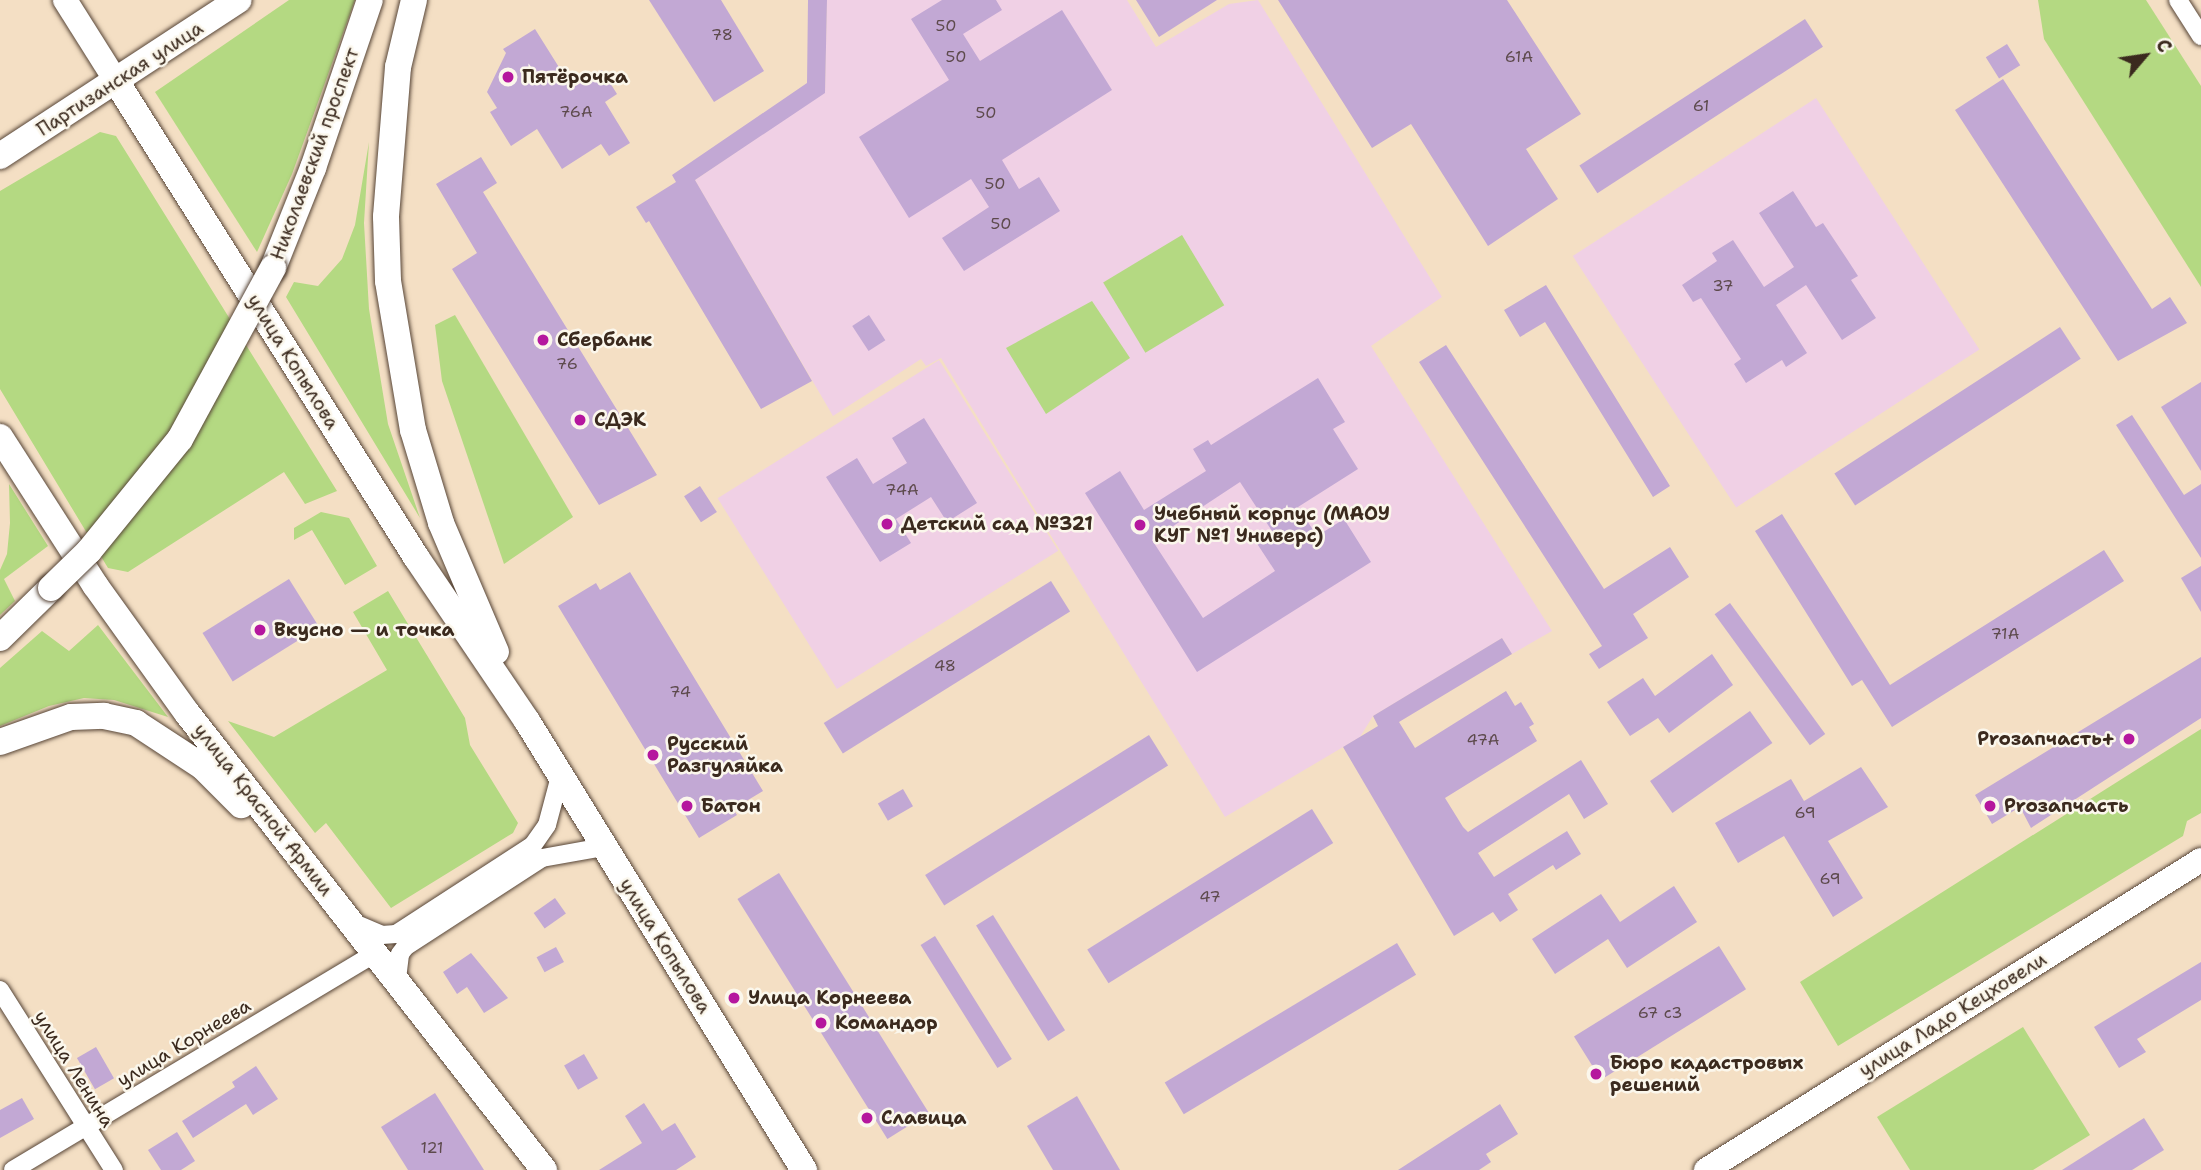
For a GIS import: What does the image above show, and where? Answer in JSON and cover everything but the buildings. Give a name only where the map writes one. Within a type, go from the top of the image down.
[{"type":"main road","name":"улица Копылова","points":[[65,0],[416,557],[527,721],[804,1170]]},
{"type":"main road","name":"Партизанская улица","points":[[0,156],[238,0]]},
{"type":"main road","name":"Николаевский проспект","points":[[0,638],[89,551],[180,439],[273,268],[313,168],[370,0]]},
{"type":"main road","name":"улица Копылова","points":[[414,0],[398,67],[386,218],[397,346],[413,430],[441,523],[527,721]]},
{"type":"main road","name":"улица Красной Армии","points":[[0,437],[126,629],[316,881],[377,952],[544,1170]]},
{"type":"main road","points":[[0,742],[71,717],[104,716],[136,723],[203,767],[316,881]]},
{"type":"main road","name":"улица Ладо Кецховели","points":[[1706,1170],[2201,860]]},
{"type":"street","points":[[2178,0],[2201,36]]},
{"type":"street","points":[[351,921],[382,935],[396,934],[533,845],[547,825],[560,776]]},
{"type":"street","points":[[397,979],[400,954],[405,947],[542,858],[604,847]]},
{"type":"street","name":"улица Корнеева","points":[[13,1170],[377,952]]},
{"type":"street","name":"улица Ленина","points":[[0,990],[84,1127],[114,1170]]},
{"type":"shaded area","points":[[827,0],[1127,0],[1156,47],[1229,4],[1258,0],[1442,297],[1371,346],[1552,631],[1512,654],[1502,638],[1373,716],[1360,737],[1225,817],[941,358],[926,366],[921,359],[833,416],[695,180],[825,92]]},
{"type":"shaded area","points":[[1816,98],[1979,350],[1736,508],[1573,256]]},
{"type":"shaded area","name":"Детский сад №321","points":[[939,360],[1058,551],[837,689],[718,498]]},
{"type":"green space","points":[[289,0],[355,0],[292,174],[257,252],[155,92]]},
{"type":"green space","points":[[2038,0],[2146,0],[2201,86],[2201,287],[2044,39]]},
{"type":"green space","points":[[100,132],[116,136],[337,491],[305,504],[284,472],[128,572],[108,568],[0,389],[0,191]]},
{"type":"green space","points":[[369,142],[364,223],[369,309],[388,424],[420,518],[286,297],[294,282],[318,286],[342,259],[355,225]]},
{"type":"green space","points":[[1182,235],[1224,305],[1145,353],[1103,282]]},
{"type":"green space","points":[[1092,301],[1130,358],[1046,414],[1006,348]]},
{"type":"green space","points":[[455,315],[573,517],[504,564],[442,381],[435,325]]},
{"type":"green space","points":[[9,484],[48,546],[4,579],[15,601],[0,615],[0,570],[7,554],[10,523]]},
{"type":"green space","points":[[321,512],[349,518],[377,566],[345,585],[312,530],[294,540],[294,528]]},
{"type":"green space","points":[[388,591],[465,718],[470,745],[518,823],[513,833],[391,908],[326,823],[315,833],[228,721],[274,737],[387,670],[353,612]]},
{"type":"green space","points":[[98,625],[168,717],[114,700],[84,698],[49,706],[0,726],[0,668],[42,631],[69,651]]},
{"type":"green space","points":[[2201,729],[2201,813],[2187,821],[2183,836],[1838,1046],[1800,982]]},
{"type":"green space","points":[[2023,1027],[2090,1135],[2033,1170],[1910,1170],[1877,1117]]},
{"type":"place","name":"Пятёрочка","points":[[508,77]]},
{"type":"place","name":"Сбербанк","points":[[543,340]]},
{"type":"place","name":"СДЭК","points":[[580,420]]},
{"type":"place","name":"Детский сад №321","points":[[887,524]]},
{"type":"place","name":"Учебный корпус (МАОУ КУГ №1 Универс)","points":[[1140,525]]},
{"type":"place","name":"Вкусно — и точка","points":[[260,630]]},
{"type":"place","name":"Proзапчасть+","points":[[2129,739]]},
{"type":"place","name":"Русский Разгуляйка","points":[[653,755]]},
{"type":"place","name":"Батон","points":[[687,806]]},
{"type":"place","name":"Proзапчасть","points":[[1990,806]]},
{"type":"place","name":"Улица Корнеева","points":[[734,998]]},
{"type":"place","name":"Командор","points":[[821,1023]]},
{"type":"place","name":"Бюро кадастровых решений","points":[[1596,1074]]},
{"type":"place","name":"Славица","points":[[867,1118]]}]
